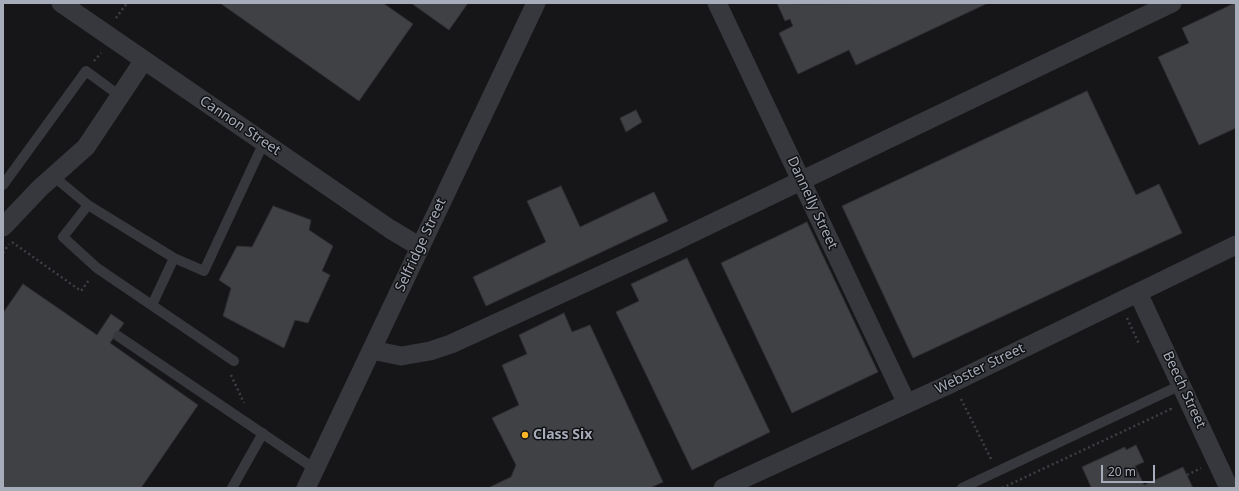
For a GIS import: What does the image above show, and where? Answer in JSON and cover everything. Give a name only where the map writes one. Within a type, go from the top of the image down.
[{"type":"street","name":"Cannon Street","points":[[61,3],[390,229],[420,247]]},
{"type":"street","name":"Selfridge Street","points":[[306,488],[536,3]]},
{"type":"street","name":"Dannelly Street","points":[[717,3],[907,404]]},
{"type":"street","points":[[372,350],[401,356],[430,351],[451,344],[667,245],[1172,3]]},
{"type":"street","points":[[3,227],[40,188],[86,147],[144,60]]},
{"type":"street","name":"Webster Street","points":[[723,488],[952,383],[1236,245]]},
{"type":"street","name":"Beech Street","points":[[1138,293],[1229,488]]},
{"type":"lane","points":[[3,186],[86,71],[120,96]]},
{"type":"lane","points":[[53,176],[88,205],[174,258],[204,271],[264,142]]},
{"type":"lane","points":[[88,205],[63,237],[97,268],[234,361]]},
{"type":"lane","points":[[152,306],[174,258]]},
{"type":"lane","points":[[118,336],[315,469]]},
{"type":"lane","points":[[962,488],[1181,385]]},
{"type":"lane","points":[[232,488],[259,431]]},
{"type":"path","points":[[115,20],[126,3]]},
{"type":"path","points":[[86,71],[103,51]]},
{"type":"path","points":[[3,253],[11,241],[82,291],[97,268]]},
{"type":"path","points":[[222,352],[259,431]]},
{"type":"path","points":[[952,383],[1005,488],[1171,409],[1174,416]]},
{"type":"path","points":[[1196,462],[1201,475]]},
{"type":"building","points":[[220,3],[383,3],[413,24],[359,101]]},
{"type":"building","points":[[411,3],[468,3],[449,30]]},
{"type":"building","points":[[777,3],[988,3],[856,65],[849,50],[798,74],[779,33],[793,26],[790,19],[785,21]]},
{"type":"building","points":[[1235,3],[1236,128],[1199,145],[1158,57],[1189,43],[1182,28]]},
{"type":"building","points":[[1087,91],[1136,195],[1159,184],[1182,233],[913,358],[842,206]]},
{"type":"building","points":[[636,110],[642,122],[626,132],[620,118]]},
{"type":"building","points":[[561,186],[580,227],[654,192],[668,221],[486,306],[473,277],[546,242],[527,201]]},
{"type":"building","points":[[273,206],[311,220],[309,230],[333,246],[322,271],[330,275],[308,323],[295,320],[284,348],[223,316],[231,288],[219,280],[237,246],[252,247]]},
{"type":"building","points":[[807,222],[878,372],[792,413],[721,263]]},
{"type":"building","points":[[687,258],[770,432],[692,470],[616,312],[639,301],[631,284]]},
{"type":"building","points":[[23,284],[97,335],[111,314],[124,323],[110,343],[198,405],[141,488],[3,488],[3,313]]},
{"type":"building","points":[[564,313],[572,332],[590,325],[663,482],[650,488],[488,488],[511,477],[516,465],[492,418],[519,405],[502,365],[527,354],[519,335]]},
{"type":"building","points":[[1136,445],[1144,462],[1135,466],[1144,485],[1183,467],[1193,488],[1089,488],[1091,487],[1082,467],[1125,447],[1126,450]]},
{"type":"place","name":"Class Six","points":[[525,435]]}]
